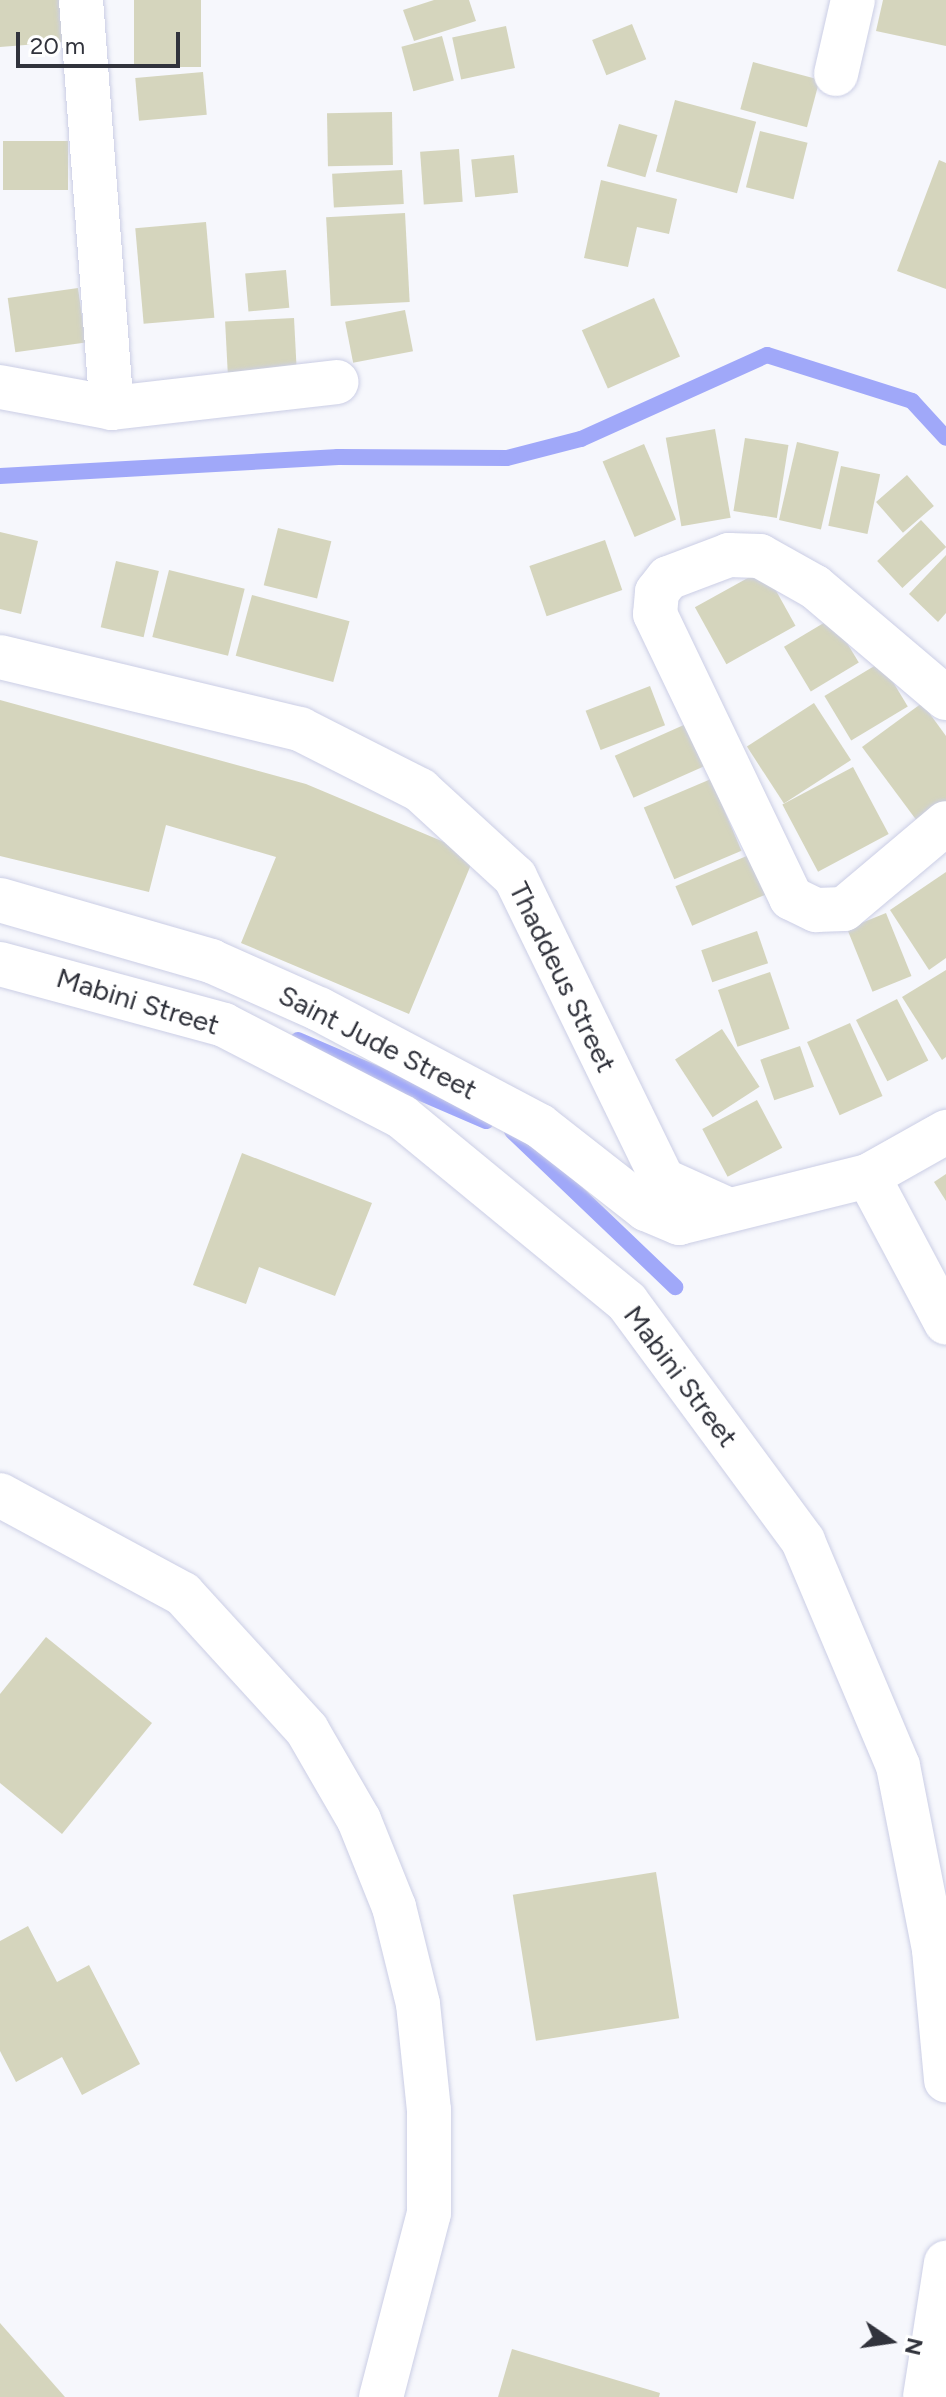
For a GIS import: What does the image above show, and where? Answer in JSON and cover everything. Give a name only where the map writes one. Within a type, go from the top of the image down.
[{"type":"street","points":[[81,0],[112,408]]},
{"type":"street","points":[[836,74],[853,0]]},
{"type":"street","points":[[0,387],[112,408],[336,382]]},
{"type":"street","points":[[946,698],[815,587],[760,556],[729,555],[668,578],[657,592],[655,614],[791,898],[816,910],[844,909],[946,823]]},
{"type":"street","name":"Thaddeus Street","points":[[0,657],[300,729],[420,790],[515,877],[663,1180],[729,1210]]},
{"type":"street","name":"Saint Jude Street","points":[[0,900],[211,961],[319,1009],[540,1126],[646,1209],[679,1223],[868,1176],[946,1132]]},
{"type":"street","name":"Mabini Street","points":[[0,964],[224,1025],[402,1117],[627,1302],[803,1541],[898,1766],[934,1950],[946,2080]]},
{"type":"street","points":[[868,1176],[946,1323]]},
{"type":"street","points":[[0,1495],[183,1594],[307,1730],[359,1820],[394,1907],[415,1990],[429,2110],[429,2213],[381,2397]]},
{"type":"street","points":[[925,2397],[946,2263]]},
{"type":"building","points":[[0,0],[60,0],[63,42],[0,47]]},
{"type":"building","points":[[134,0],[201,0],[201,67],[134,67]]},
{"type":"building","points":[[434,0],[469,0],[476,21],[414,41],[403,10]]},
{"type":"building","points":[[883,0],[946,0],[946,46],[876,31]]},
{"type":"building","points":[[632,24],[646,59],[606,75],[592,40]]},
{"type":"building","points":[[506,26],[515,68],[461,79],[452,37]]},
{"type":"building","points":[[442,36],[454,80],[413,91],[401,47]]},
{"type":"building","points":[[753,62],[820,80],[807,127],[740,109]]},
{"type":"building","points":[[203,72],[207,115],[139,121],[135,78]]},
{"type":"building","points":[[675,100],[756,122],[737,193],[656,171]]},
{"type":"building","points":[[392,112],[393,165],[328,166],[327,113]]},
{"type":"building","points":[[619,124],[657,135],[645,177],[607,166]]},
{"type":"building","points":[[760,131],[808,143],[794,199],[746,187]]},
{"type":"building","points":[[3,141],[68,141],[68,190],[3,190]]},
{"type":"building","points":[[459,149],[463,202],[424,205],[420,152]]},
{"type":"building","points":[[514,155],[518,193],[475,197],[471,159]]},
{"type":"building","points":[[939,160],[946,163],[946,289],[897,271]]},
{"type":"building","points":[[402,170],[404,204],[334,208],[332,174]]},
{"type":"building","points":[[601,180],[677,199],[669,234],[637,227],[628,267],[584,258]]},
{"type":"building","points":[[405,213],[410,302],[331,306],[326,217]]},
{"type":"building","points":[[206,222],[214,318],[144,324],[135,228]]},
{"type":"building","points":[[286,270],[289,308],[248,311],[245,274]]},
{"type":"building","points":[[78,288],[86,342],[15,352],[8,298]]},
{"type":"building","points":[[654,298],[680,356],[608,389],[582,330]]},
{"type":"building","points":[[405,310],[413,351],[353,363],[345,322]]},
{"type":"building","points":[[294,318],[297,371],[228,375],[225,322]]},
{"type":"building","points":[[715,429],[731,518],[681,526],[666,438]]},
{"type":"building","points":[[745,438],[788,445],[777,518],[733,511]]},
{"type":"building","points":[[797,442],[839,452],[821,530],[779,520]]},
{"type":"building","points":[[644,444],[676,519],[635,537],[603,462]]},
{"type":"building","points":[[841,466],[880,474],[867,534],[828,526]]},
{"type":"building","points":[[907,475],[934,506],[903,533],[876,502]]},
{"type":"building","points":[[921,520],[946,547],[902,588],[877,561]]},
{"type":"building","points":[[278,528],[331,541],[317,599],[264,585]]},
{"type":"building","points":[[0,532],[38,541],[21,614],[0,609]]},
{"type":"building","points":[[605,540],[622,590],[547,616],[529,566]]},
{"type":"building","points":[[946,555],[946,613],[938,622],[909,594]]},
{"type":"building","points":[[116,561],[159,571],[144,637],[101,627]]},
{"type":"building","points":[[764,569],[796,626],[726,664],[695,607]]},
{"type":"building","points":[[169,570],[245,589],[228,656],[152,637]]},
{"type":"building","points":[[252,595],[350,621],[333,682],[236,656]]},
{"type":"building","points":[[832,618],[859,663],[811,691],[784,647]]},
{"type":"building","points":[[881,662],[908,707],[851,741],[824,696]]},
{"type":"building","points":[[650,686],[665,725],[601,750],[586,711]]},
{"type":"building","points":[[0,700],[306,784],[475,855],[409,1014],[241,943],[276,857],[166,825],[149,892],[0,856]]},
{"type":"building","points":[[814,703],[851,760],[784,804],[747,747]]},
{"type":"building","points":[[922,703],[946,736],[946,805],[920,825],[862,747]]},
{"type":"building","points":[[686,724],[705,766],[633,798],[615,756]]},
{"type":"building","points":[[853,767],[889,834],[818,872],[782,805]]},
{"type":"building","points":[[711,779],[741,851],[674,879],[644,808]]},
{"type":"building","points":[[749,855],[766,895],[692,926],[675,886]]},
{"type":"building","points":[[946,872],[946,958],[929,970],[890,910]]},
{"type":"building","points":[[886,913],[911,976],[873,992],[847,929]]},
{"type":"building","points":[[757,931],[768,963],[712,982],[701,950]]},
{"type":"building","points":[[946,970],[946,1057],[942,1060],[902,997]]},
{"type":"building","points":[[770,972],[790,1029],[738,1047],[718,990]]},
{"type":"building","points":[[897,999],[928,1060],[887,1081],[856,1020]]},
{"type":"building","points":[[850,1023],[883,1096],[840,1115],[807,1042]]},
{"type":"building","points":[[722,1029],[760,1087],[713,1117],[675,1059]]},
{"type":"building","points":[[800,1046],[814,1087],[774,1100],[760,1060]]},
{"type":"building","points":[[757,1100],[782,1148],[728,1177],[702,1129]]},
{"type":"building","points":[[242,1153],[372,1203],[335,1296],[259,1267],[246,1304],[193,1285]]},
{"type":"building","points":[[946,1174],[946,1201],[934,1182]]},
{"type":"building","points":[[46,1637],[152,1723],[62,1834],[0,1783],[0,1694]]},
{"type":"building","points":[[656,1872],[679,2018],[536,2041],[513,1895]]},
{"type":"building","points":[[28,1926],[57,1982],[89,1965],[140,2064],[82,2095],[62,2057],[16,2082],[0,2051],[0,1941]]},
{"type":"building","points":[[0,2323],[65,2397],[0,2397]]},
{"type":"building","points":[[512,2349],[660,2393],[659,2397],[498,2397]]},
{"type":"waterway","points":[[0,476],[338,457],[507,458],[581,439],[767,355],[912,401],[946,438]]},
{"type":"waterway","points":[[298,1040],[486,1121]]},
{"type":"waterway","points":[[512,1131],[675,1287]]}]
